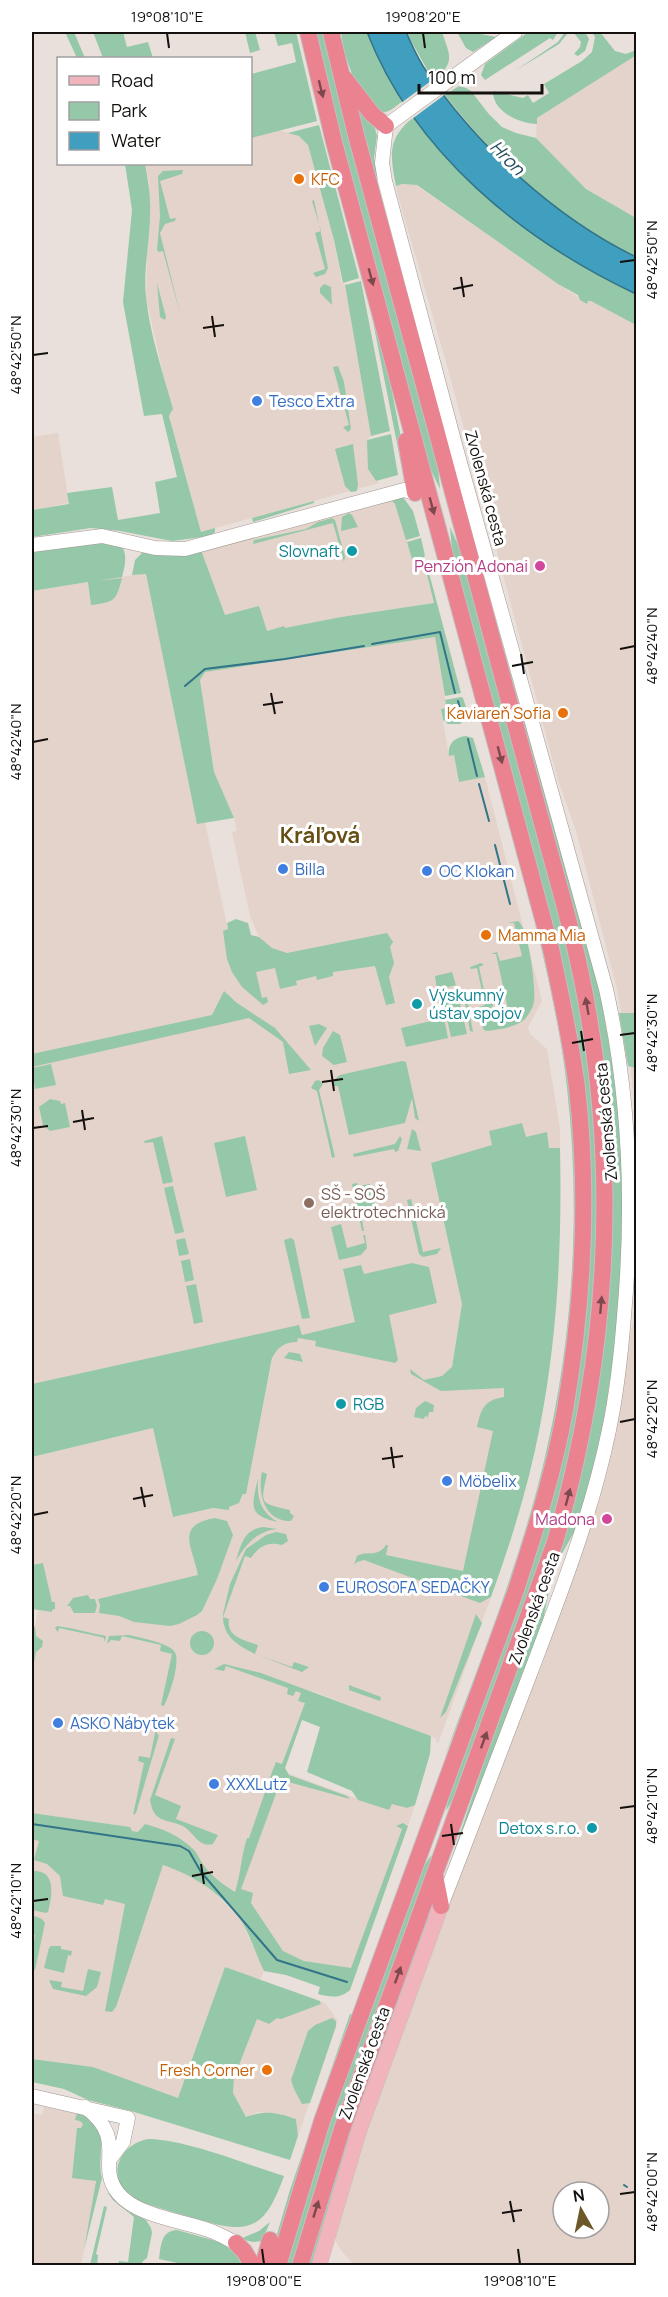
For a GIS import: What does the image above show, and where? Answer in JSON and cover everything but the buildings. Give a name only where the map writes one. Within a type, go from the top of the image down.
[{"type":"highway","points":[[278,2265],[322,2121],[533,1538],[554,1462],[564,1411],[580,1292],[582,1227],[577,1090],[567,1022],[542,910],[334,142],[308,32]]},
{"type":"highway","points":[[300,2265],[342,2129],[555,1542],[580,1448],[594,1368],[603,1284],[606,1208],[603,1125],[588,1011],[562,898],[339,71],[331,32]]},
{"type":"highway","points":[[339,71],[372,114],[386,126]]},
{"type":"highway","points":[[408,414],[404,423],[410,492]]},
{"type":"highway","points":[[434,1875],[441,1906]]},
{"type":"highway","points":[[263,2265],[270,2241]]},
{"type":"highway","points":[[236,2243],[253,2265]]},
{"type":"main road","points":[[386,126],[515,32]]},
{"type":"main road","name":"Zvolenská cesta","points":[[319,2265],[359,2131],[441,1906],[563,1585],[588,1510],[607,1440],[618,1374],[629,1227],[629,1172],[621,1074],[606,989],[456,448],[385,181],[382,163],[386,126]]},
{"type":"main road","points":[[32,545],[102,536],[155,548],[178,550],[410,492]]},
{"type":"main road","points":[[32,2096],[128,2118],[123,2142],[110,2158]]},
{"type":"main road","points":[[85,2107],[104,2125],[110,2145],[111,2181],[123,2199],[145,2211],[212,2231],[236,2243]]},
{"type":"shaded area","points":[[635,56],[636,218],[586,189],[536,138],[537,118]]},
{"type":"shaded area","points":[[279,130],[299,136],[308,145],[334,240],[342,283],[345,285],[371,436],[367,440],[373,478],[379,483],[201,532],[169,415],[172,413],[146,298],[149,181],[145,165],[252,165],[252,138]]},
{"type":"shaded area","points":[[416,185],[586,302],[591,301],[636,325],[636,1130],[631,1070],[617,989],[576,831],[558,780],[446,362],[396,186]]},
{"type":"shaded area","points":[[58,433],[69,503],[32,510],[32,437]]},
{"type":"shaded area","points":[[392,501],[398,508],[413,563],[423,559],[434,603],[341,617],[285,629],[284,626],[267,631],[225,615],[201,550],[373,503]]},
{"type":"shaded area","points":[[146,573],[197,823],[205,822],[228,930],[272,948],[259,937],[250,916],[232,832],[237,831],[234,818],[214,773],[200,680],[204,672],[435,637],[447,709],[441,710],[449,756],[454,755],[459,782],[485,777],[542,1001],[528,1027],[530,1034],[547,1049],[560,1129],[560,1148],[549,1148],[547,1133],[431,1163],[462,1304],[449,1387],[517,1381],[488,1599],[491,1597],[438,1744],[435,1738],[312,1691],[284,1772],[389,1810],[392,1803],[407,1808],[415,1805],[408,1826],[406,1824],[396,1826],[402,1828],[351,1969],[304,1961],[283,1951],[251,1903],[218,1880],[205,1867],[194,1850],[131,1831],[130,1827],[32,1813],[32,1643],[38,1610],[52,1612],[55,1602],[52,1602],[43,1563],[32,1565],[32,1457],[153,1428],[173,1517],[213,1508],[228,1509],[242,1499],[243,1493],[246,1493],[278,1330],[32,1384],[32,591]]},
{"type":"shaded area","points":[[636,1266],[636,2265],[355,2265],[336,2242],[334,2230],[337,2216],[453,1876],[547,1645],[604,1440],[633,1323]]},
{"type":"shaded area","points":[[32,1829],[188,1873],[216,1894],[241,1920],[264,1971],[260,1980],[225,1967],[178,2098],[93,2067],[32,2059]]},
{"type":"shaded area","points":[[320,2001],[325,2003],[338,2021],[298,2136],[296,2119],[281,2114],[258,2112],[246,2117],[233,2093],[234,2078],[257,2019],[277,2018],[321,2004]]},
{"type":"shaded area","points":[[44,2107],[77,2113],[90,2120],[96,2189],[81,2265],[32,2265],[32,2113],[42,2115]]},
{"type":"green space","points":[[65,32],[74,32],[85,57],[77,57]]},
{"type":"green space","points":[[93,32],[123,32],[127,47],[148,42],[153,57],[103,57]]},
{"type":"green space","points":[[245,32],[255,32],[260,50],[250,53]]},
{"type":"green space","points":[[274,32],[296,32],[317,121],[252,138],[252,74],[296,62],[292,43],[278,46]]},
{"type":"green space","points":[[299,32],[386,361],[402,443],[405,465],[403,474],[367,291]]},
{"type":"green space","points":[[313,32],[325,32],[437,457],[440,489],[428,464]]},
{"type":"green space","points":[[341,32],[367,32],[377,56],[403,101],[389,111],[379,111],[355,82],[344,52]]},
{"type":"green space","points":[[406,32],[442,32],[449,59],[445,69],[433,80]]},
{"type":"green space","points":[[457,32],[496,37],[473,52],[466,48]]},
{"type":"green space","points":[[528,32],[558,32],[553,40],[550,38],[485,80],[481,75],[485,64]]},
{"type":"green space","points":[[565,32],[585,32],[589,39],[585,51],[578,56],[574,54],[581,42],[574,33],[568,33],[559,44],[515,71],[558,42]]},
{"type":"green space","points":[[592,32],[600,32],[615,51],[626,54],[636,50],[636,58],[635,56],[537,118],[537,124],[515,119],[497,105],[493,91],[523,98],[528,95],[533,103],[549,93],[544,84],[582,61],[592,52],[595,37]]},
{"type":"green space","points":[[459,86],[471,91],[502,127],[536,138],[586,189],[636,218],[636,257],[581,226],[508,166],[445,95]]},
{"type":"green space","points":[[355,98],[377,136],[374,158],[379,183],[595,967],[616,1085],[623,1156],[623,1240],[612,1379],[610,1379],[608,1403],[592,1476],[577,1527],[560,1557],[550,1587],[544,1615],[546,1616],[445,1878],[581,1476],[602,1359],[608,1300],[612,1241],[609,1122],[594,1004]]},
{"type":"green space","points":[[414,117],[461,172],[514,219],[572,260],[636,294],[636,325],[591,301],[587,304],[580,300],[578,295],[558,284],[417,185],[396,186],[392,165],[395,140],[399,132]]},
{"type":"green space","points":[[319,125],[359,278],[343,283],[334,240],[308,145],[299,136],[288,133]]},
{"type":"green space","points":[[125,165],[145,165],[150,208],[145,287],[150,325],[173,409],[169,416],[201,532],[215,528],[215,532],[210,536],[172,541],[91,528],[32,537],[32,510],[69,504],[67,493],[112,487],[118,520],[160,513],[155,482],[177,477],[162,414],[144,416],[123,302],[132,210]]},
{"type":"green space","points":[[183,170],[182,174],[160,181],[170,219],[176,218],[175,221],[165,224],[160,233],[181,317],[163,251],[157,250],[160,216],[158,176],[163,171]]},
{"type":"green space","points":[[314,200],[319,224],[312,201]]},
{"type":"green space","points":[[320,231],[328,268],[325,274],[316,277],[313,273],[325,269],[315,233]]},
{"type":"green space","points":[[361,281],[390,431],[371,436],[345,285]]},
{"type":"green space","points":[[157,283],[166,317],[165,320],[160,317]]},
{"type":"green space","points":[[324,284],[331,287],[332,305],[320,293],[320,288]]},
{"type":"green space","points":[[338,366],[344,382],[351,429],[348,432],[343,427],[349,425],[333,367]]},
{"type":"green space","points":[[391,434],[398,475],[376,481],[368,469],[367,440]]},
{"type":"green space","points":[[353,444],[358,485],[357,491],[351,492],[345,486],[335,449]]},
{"type":"green space","points":[[403,497],[413,511],[420,536],[406,540],[395,504],[392,501],[376,505],[373,503]]},
{"type":"green space","points":[[314,501],[314,503],[253,522],[252,518]]},
{"type":"green space","points":[[349,513],[358,527],[341,531],[342,517]]},
{"type":"green space","points":[[332,518],[335,520],[345,557],[344,562],[333,523],[253,544],[254,540],[306,529]]},
{"type":"green space","points":[[450,527],[464,558],[569,951],[588,1048],[598,1169],[592,1340],[558,1511],[460,1788],[446,1811],[451,1786],[559,1461],[585,1125],[453,561]]},
{"type":"green space","points":[[421,538],[425,556],[417,563],[413,563],[407,542]]},
{"type":"green space","points":[[78,541],[121,544],[125,557],[122,577],[98,581],[122,578],[116,596],[110,601],[91,605],[88,582],[32,591],[32,548]]},
{"type":"green space","points":[[201,550],[225,615],[259,606],[267,631],[284,626],[285,628],[434,603],[426,571],[429,573],[461,693],[445,696],[435,637],[205,672],[200,680],[214,772],[234,818],[197,824],[146,574],[132,575],[135,560],[142,553]]},
{"type":"green space","points":[[461,697],[469,716],[460,724],[448,724],[443,720],[441,709],[447,708],[445,700]]},
{"type":"green space","points":[[466,736],[473,738],[485,777],[459,782],[454,755],[449,756],[449,748],[455,740]]},
{"type":"green space","points":[[530,901],[554,984],[574,1119],[577,1229],[567,1364],[542,1485],[492,1639],[444,1758],[524,1534],[555,1412],[568,1320],[574,1227],[567,1088],[556,1017]]},
{"type":"green space","points":[[236,919],[248,923],[251,935],[259,937],[272,948],[287,953],[387,933],[393,942],[390,947],[394,963],[389,977],[395,1003],[386,1005],[375,966],[333,972],[333,976],[317,980],[316,976],[296,981],[297,985],[280,989],[275,968],[256,972],[262,998],[267,997],[268,1002],[263,1005],[242,987],[227,959],[223,931],[228,929],[227,923]]},
{"type":"green space","points":[[518,921],[522,926],[531,959],[534,985],[532,1009],[525,1019],[517,1024],[486,1031],[483,1029],[482,1017],[508,1009],[496,954],[491,954],[497,952],[500,961],[522,956],[514,923],[508,923]]},
{"type":"green space","points":[[481,963],[484,965],[479,967],[487,1004],[493,1004],[491,1008],[483,1010],[479,1007],[485,1005],[477,968],[471,969],[470,967]]},
{"type":"green space","points":[[452,972],[456,985],[437,990],[435,976]]},
{"type":"green space","points":[[224,991],[237,1003],[275,1028],[311,1070],[289,1074],[283,1042],[249,1018],[32,1067],[32,1054],[212,1015]]},
{"type":"green space","points":[[463,992],[466,993],[473,1032],[470,1031]]},
{"type":"green space","points":[[456,994],[467,1034],[451,1037],[442,997]]},
{"type":"green space","points":[[619,1013],[636,1013],[636,1068],[628,1066]]},
{"type":"green space","points":[[444,1018],[448,1038],[406,1047],[401,1028]]},
{"type":"green space","points":[[319,1024],[327,1028],[315,1046],[309,1026]]},
{"type":"green space","points":[[333,1031],[340,1035],[347,1062],[334,1065],[322,1056],[323,1048]]},
{"type":"green space","points":[[406,1062],[419,1121],[415,1118],[412,1098],[405,1123],[349,1135],[338,1086],[333,1086],[334,1080],[340,1075]]},
{"type":"green space","points":[[51,1064],[56,1085],[35,1089],[32,1068]]},
{"type":"green space","points":[[319,1080],[323,1084],[319,1090],[335,1157],[332,1158],[317,1091],[311,1088],[315,1081]]},
{"type":"green space","points":[[50,1099],[60,1101],[61,1104],[65,1103],[70,1127],[50,1131],[43,1125],[39,1107]]},
{"type":"green space","points":[[522,1123],[526,1137],[547,1132],[549,1148],[560,1148],[559,1253],[555,1322],[536,1448],[525,1491],[491,1597],[480,1603],[364,1560],[354,1565],[357,1556],[376,1553],[388,1545],[386,1555],[463,1571],[493,1431],[477,1427],[484,1406],[492,1400],[504,1397],[504,1388],[441,1391],[411,1374],[410,1369],[424,1380],[442,1376],[452,1367],[462,1304],[431,1163],[492,1145],[489,1131]]},
{"type":"green space","points":[[412,1129],[416,1132],[421,1151],[407,1149]]},
{"type":"green space","points":[[162,1136],[173,1182],[163,1184],[153,1142],[145,1143],[144,1141]]},
{"type":"green space","points":[[245,1136],[257,1190],[226,1197],[214,1143]]},
{"type":"green space","points":[[400,1136],[402,1139],[398,1151],[395,1152],[394,1149],[354,1157],[353,1154],[395,1144]]},
{"type":"green space","points":[[357,1183],[358,1186],[370,1184],[375,1206],[360,1209],[364,1231],[362,1231],[352,1184]]},
{"type":"green space","points":[[173,1186],[184,1232],[175,1234],[164,1188]]},
{"type":"green space","points":[[411,1199],[423,1252],[441,1248],[437,1254],[423,1257],[419,1254],[407,1200]]},
{"type":"green space","points":[[341,1224],[347,1248],[365,1243],[363,1235],[365,1235],[367,1248],[361,1255],[339,1260],[331,1227]]},
{"type":"green space","points":[[185,1238],[189,1254],[179,1256],[176,1240]]},
{"type":"green space","points":[[291,1238],[294,1240],[310,1318],[302,1319],[284,1240]]},
{"type":"green space","points":[[190,1259],[194,1280],[185,1282],[181,1261]]},
{"type":"green space","points":[[412,1263],[429,1267],[437,1303],[389,1315],[398,1360],[395,1363],[315,1346],[316,1341],[298,1338],[297,1342],[285,1344],[277,1351],[272,1358],[246,1494],[243,1494],[239,1503],[229,1507],[229,1510],[213,1508],[173,1517],[153,1428],[32,1457],[32,1384],[299,1325],[302,1335],[355,1322],[343,1269],[361,1265],[364,1274]]},
{"type":"green space","points":[[196,1284],[203,1322],[194,1324],[186,1286]]},
{"type":"green space","points":[[289,1352],[300,1354],[303,1362],[284,1358]]},
{"type":"green space","points":[[425,1401],[434,1405],[433,1412],[429,1412],[428,1417],[425,1416],[424,1419],[414,1417],[416,1408]]},
{"type":"green space","points":[[262,1472],[267,1474],[263,1492],[265,1501],[273,1506],[290,1510],[294,1516],[291,1521],[282,1520],[269,1512],[262,1497]]},
{"type":"green space","points":[[258,1478],[258,1492],[263,1509],[278,1522],[261,1516],[254,1508]]},
{"type":"green space","points":[[215,1518],[227,1521],[233,1535],[217,1579],[202,1611],[179,1624],[170,1626],[134,1622],[119,1616],[99,1613],[98,1599],[198,1575],[190,1546],[190,1531],[203,1521]]},
{"type":"green space","points":[[263,1527],[277,1529],[263,1533],[252,1540],[236,1561],[247,1535]]},
{"type":"green space","points":[[276,1532],[286,1534],[288,1541],[282,1545],[268,1544],[257,1550],[251,1558],[245,1556],[223,1617],[230,1584],[246,1549],[266,1535]]},
{"type":"green space","points":[[43,1563],[52,1602],[55,1602],[55,1609],[52,1612],[32,1609],[32,1565]]},
{"type":"green space","points":[[88,1595],[90,1599],[95,1599],[97,1606],[95,1613],[74,1613],[70,1606],[67,1606],[73,1598]]},
{"type":"green space","points":[[476,1614],[482,1623],[446,1712],[440,1718]]},
{"type":"green space","points":[[223,1617],[229,1619],[230,1630],[233,1634],[258,1645],[255,1654],[232,1639],[225,1628]]},
{"type":"green space","points":[[32,1623],[36,1636],[43,1641],[42,1647],[36,1652],[32,1674]]},
{"type":"green space","points":[[57,1626],[106,1636],[105,1642],[101,1637],[59,1628],[58,1632],[55,1628]]},
{"type":"green space","points":[[202,1631],[211,1634],[214,1643],[211,1652],[202,1655],[193,1652],[190,1643],[193,1634]]},
{"type":"green space","points":[[129,1635],[159,1643],[174,1651],[177,1662],[176,1670],[164,1706],[161,1705],[172,1654],[160,1651],[161,1645],[122,1636],[120,1641],[111,1640],[107,1644],[109,1636]]},
{"type":"green space","points":[[258,1655],[292,1667],[294,1662],[309,1667],[302,1672]]},
{"type":"green space","points":[[224,1664],[261,1673],[431,1736],[430,1754],[415,1805],[407,1808],[392,1804],[389,1810],[358,1800],[352,1791],[307,1772],[320,1727],[302,1720],[285,1768],[289,1775],[350,1799],[281,1780],[241,1889],[253,1893],[251,1903],[283,1951],[304,1961],[351,1968],[402,1829],[396,1826],[403,1823],[408,1826],[407,1829],[350,1990],[346,1993],[335,1997],[318,1994],[320,1987],[286,1975],[264,1971],[247,1931],[224,1901],[206,1886],[163,1865],[116,2007],[112,2012],[105,2011],[125,1904],[105,1899],[103,1905],[63,1896],[60,1876],[47,1864],[34,1860],[39,1841],[32,1839],[32,1813],[130,1827],[132,1831],[138,1832],[145,1824],[164,1830],[192,1848],[203,1865],[235,1892],[247,1838],[249,1838],[276,1762],[282,1764],[305,1703],[298,1701],[301,1693],[296,1691],[293,1696],[287,1694],[288,1688],[226,1666],[224,1671],[214,1669]]},
{"type":"green space","points":[[349,1685],[381,1697],[380,1701],[349,1690]]},
{"type":"green space","points":[[152,1723],[157,1724],[159,1735],[136,1813],[133,1815],[144,1763],[138,1761],[139,1756],[150,1758],[156,1728],[151,1726]]},
{"type":"green space","points":[[171,1738],[175,1739],[155,1795],[181,1806],[176,1819],[218,1835],[213,1844],[201,1843],[186,1828],[158,1817],[152,1809],[150,1800]]},
{"type":"green space","points":[[431,1855],[427,1876],[294,2265],[284,2266],[309,2177],[419,1874]]},
{"type":"green space","points":[[32,1871],[46,1874],[51,1885],[51,1899],[46,1913],[32,1910]]},
{"type":"green space","points":[[32,1915],[42,1919],[45,1923],[35,1970],[32,1969],[35,1935],[32,1934]]},
{"type":"green space","points":[[427,1916],[431,1917],[335,2185],[313,2265],[308,2266],[331,2183]]},
{"type":"green space","points":[[51,1946],[61,1946],[61,1949],[72,1951],[71,1956],[68,1955],[64,1973],[44,1968]]},
{"type":"green space","points":[[225,1967],[320,2001],[321,2004],[281,2019],[277,2018],[269,2024],[257,2019],[234,2078],[233,2093],[246,2117],[259,2113],[271,2113],[296,2119],[298,2136],[290,2160],[88,2100],[64,2089],[32,2082],[32,2059],[93,2067],[178,2098]]},
{"type":"green space","points":[[88,1969],[101,1972],[97,1987],[86,1996],[53,1989],[49,1980],[62,1982],[61,1987],[83,1991]]},
{"type":"green space","points":[[350,2014],[354,2015],[272,2265],[275,2241],[290,2190]]},
{"type":"green space","points":[[332,2018],[336,2021],[336,2026],[310,2103],[302,2104],[291,2080],[308,2031],[315,2025]]},
{"type":"green space","points":[[77,2113],[96,2124],[101,2140],[102,2178],[84,2250],[96,2181],[72,2178],[77,2128],[81,2128],[83,2124],[75,2120]]},
{"type":"green space","points":[[149,2139],[199,2148],[284,2176],[271,2206],[255,2223],[233,2227],[218,2225],[145,2203],[130,2196],[122,2188],[118,2179],[119,2162],[130,2147]]},
{"type":"green space","points":[[108,2193],[129,2212],[146,2220],[151,2228],[147,2258],[141,2265],[118,2265],[119,2261],[128,2262],[134,2217]]},
{"type":"green space","points":[[104,2206],[107,2207],[96,2254],[98,2255],[97,2265],[90,2265]]},
{"type":"green space","points":[[270,2222],[262,2241],[253,2242],[240,2239],[259,2231]]},
{"type":"green space","points":[[177,2230],[227,2244],[248,2265],[187,2265],[159,2259],[161,2244],[165,2236]]},
{"type":"water","points":[[367,32],[406,32],[421,63],[447,100],[494,153],[548,201],[606,241],[636,257],[636,294],[552,247],[476,188],[443,154],[413,116],[387,76]]},
{"type":"pier","points":[[435,78],[447,93],[412,119],[401,103]]},
{"type":"waterway","points":[[372,644],[440,632],[455,693]]},
{"type":"waterway","points":[[185,686],[205,669],[364,646]]},
{"type":"waterway","points":[[458,701],[463,720]]},
{"type":"waterway","points":[[468,739],[477,776]]},
{"type":"waterway","points":[[479,784],[489,821]]},
{"type":"waterway","points":[[495,845],[510,904]]},
{"type":"waterway","points":[[32,1824],[180,1846],[189,1851],[201,1872],[277,1960],[347,1982]]},
{"type":"place","name":"KFC","points":[[299,179]]},
{"type":"place","name":"Tesco Extra","points":[[257,401]]},
{"type":"place","name":"Slovnaft","points":[[352,551]]},
{"type":"place","name":"Penzión Adonai","points":[[540,566]]},
{"type":"place","name":"Kaviareň Sofia","points":[[563,713]]},
{"type":"place","name":"Billa","points":[[283,869]]},
{"type":"place","name":"OC Klokan","points":[[427,871]]},
{"type":"place","name":"Mamma Mia","points":[[486,935]]},
{"type":"place","name":"Výskumný ústav spojov","points":[[417,1004]]},
{"type":"place","name":"SŠ - SOŠ elektrotechnická","points":[[309,1203]]},
{"type":"place","name":"RGB","points":[[341,1404]]},
{"type":"place","name":"Möbelix","points":[[447,1481]]},
{"type":"place","name":"Madona","points":[[607,1519]]},
{"type":"place","name":"EUROSOFA SEDAČKY","points":[[324,1587]]},
{"type":"place","name":"ASKO Nábytek","points":[[58,1723]]},
{"type":"place","name":"XXXLutz","points":[[214,1784]]},
{"type":"place","name":"Detox s.r.o.","points":[[592,1828]]},
{"type":"place","name":"Fresh Corner","points":[[267,2070]]},
{"type":"district","name":"Kráľová","points":[[320,835]]},
{"type":"water label","name":"Hron","points":[[507,158]]}]
